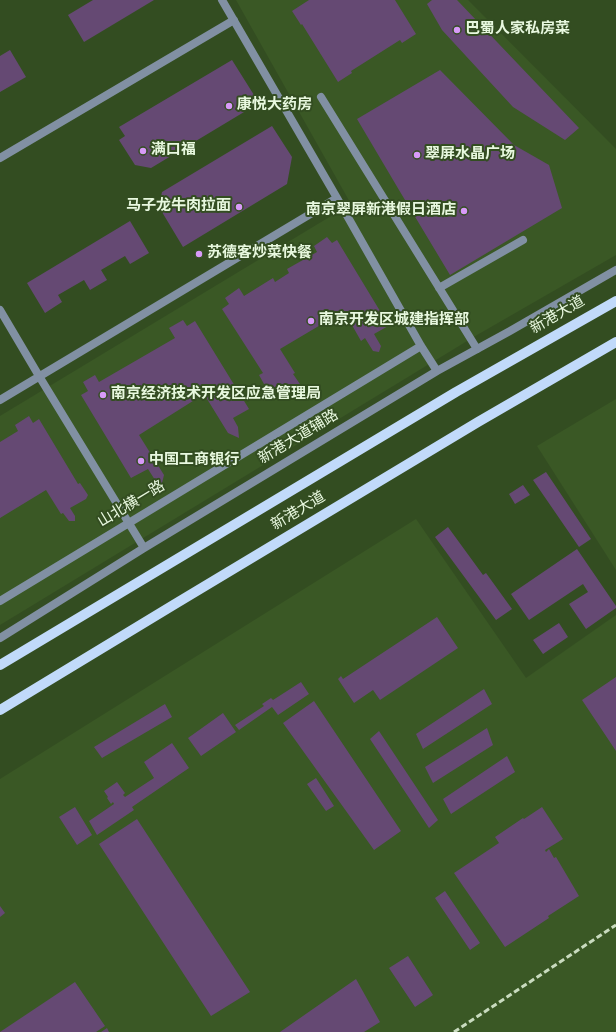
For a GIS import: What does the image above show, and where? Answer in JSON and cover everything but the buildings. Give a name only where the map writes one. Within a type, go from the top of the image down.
[{"type":"main road","name":"新港大道","points":[[0,664],[449,396],[616,301]]},
{"type":"main road","name":"新港大道","points":[[0,710],[471,426],[616,342]]},
{"type":"street","points":[[222,0],[421,346],[437,371]]},
{"type":"street","points":[[0,158],[234,20]]},
{"type":"street","points":[[320,97],[477,349]]},
{"type":"street","points":[[0,400],[337,198]]},
{"type":"street","points":[[440,288],[523,240]]},
{"type":"street","name":"新港大道辅路","points":[[0,638],[144,548],[437,371],[616,270]]},
{"type":"street","points":[[0,310],[144,548]]},
{"type":"street","name":"山北横一路","points":[[0,601],[421,346]]},
{"type":"shaded area","points":[[236,0],[468,0],[616,149],[616,255],[477,335],[0,625],[0,416],[351,204]]},
{"type":"shaded area","points":[[616,399],[616,570],[537,446]]},
{"type":"shaded area","points":[[416,519],[526,678],[616,615],[616,1032],[0,1032],[0,779]]},
{"type":"railway","points":[[454,1032],[616,925]]},
{"type":"place","name":"巴蜀人家私房菜","points":[[457,30]]},
{"type":"place","name":"康悦大药房","points":[[229,106]]},
{"type":"place","name":"满口福","points":[[143,151]]},
{"type":"place","name":"翠屏水晶广场","points":[[417,155]]},
{"type":"place","name":"马子龙牛肉拉面","points":[[239,207]]},
{"type":"place","name":"南京翠屏新港假日酒店","points":[[464,211]]},
{"type":"place","name":"苏德客炒菜快餐","points":[[199,254]]},
{"type":"place","name":"南京开发区城建指挥部","points":[[311,321]]},
{"type":"place","name":"南京经济技术开发区应急管理局","points":[[103,395]]},
{"type":"place","name":"中国工商银行","points":[[141,461]]}]
